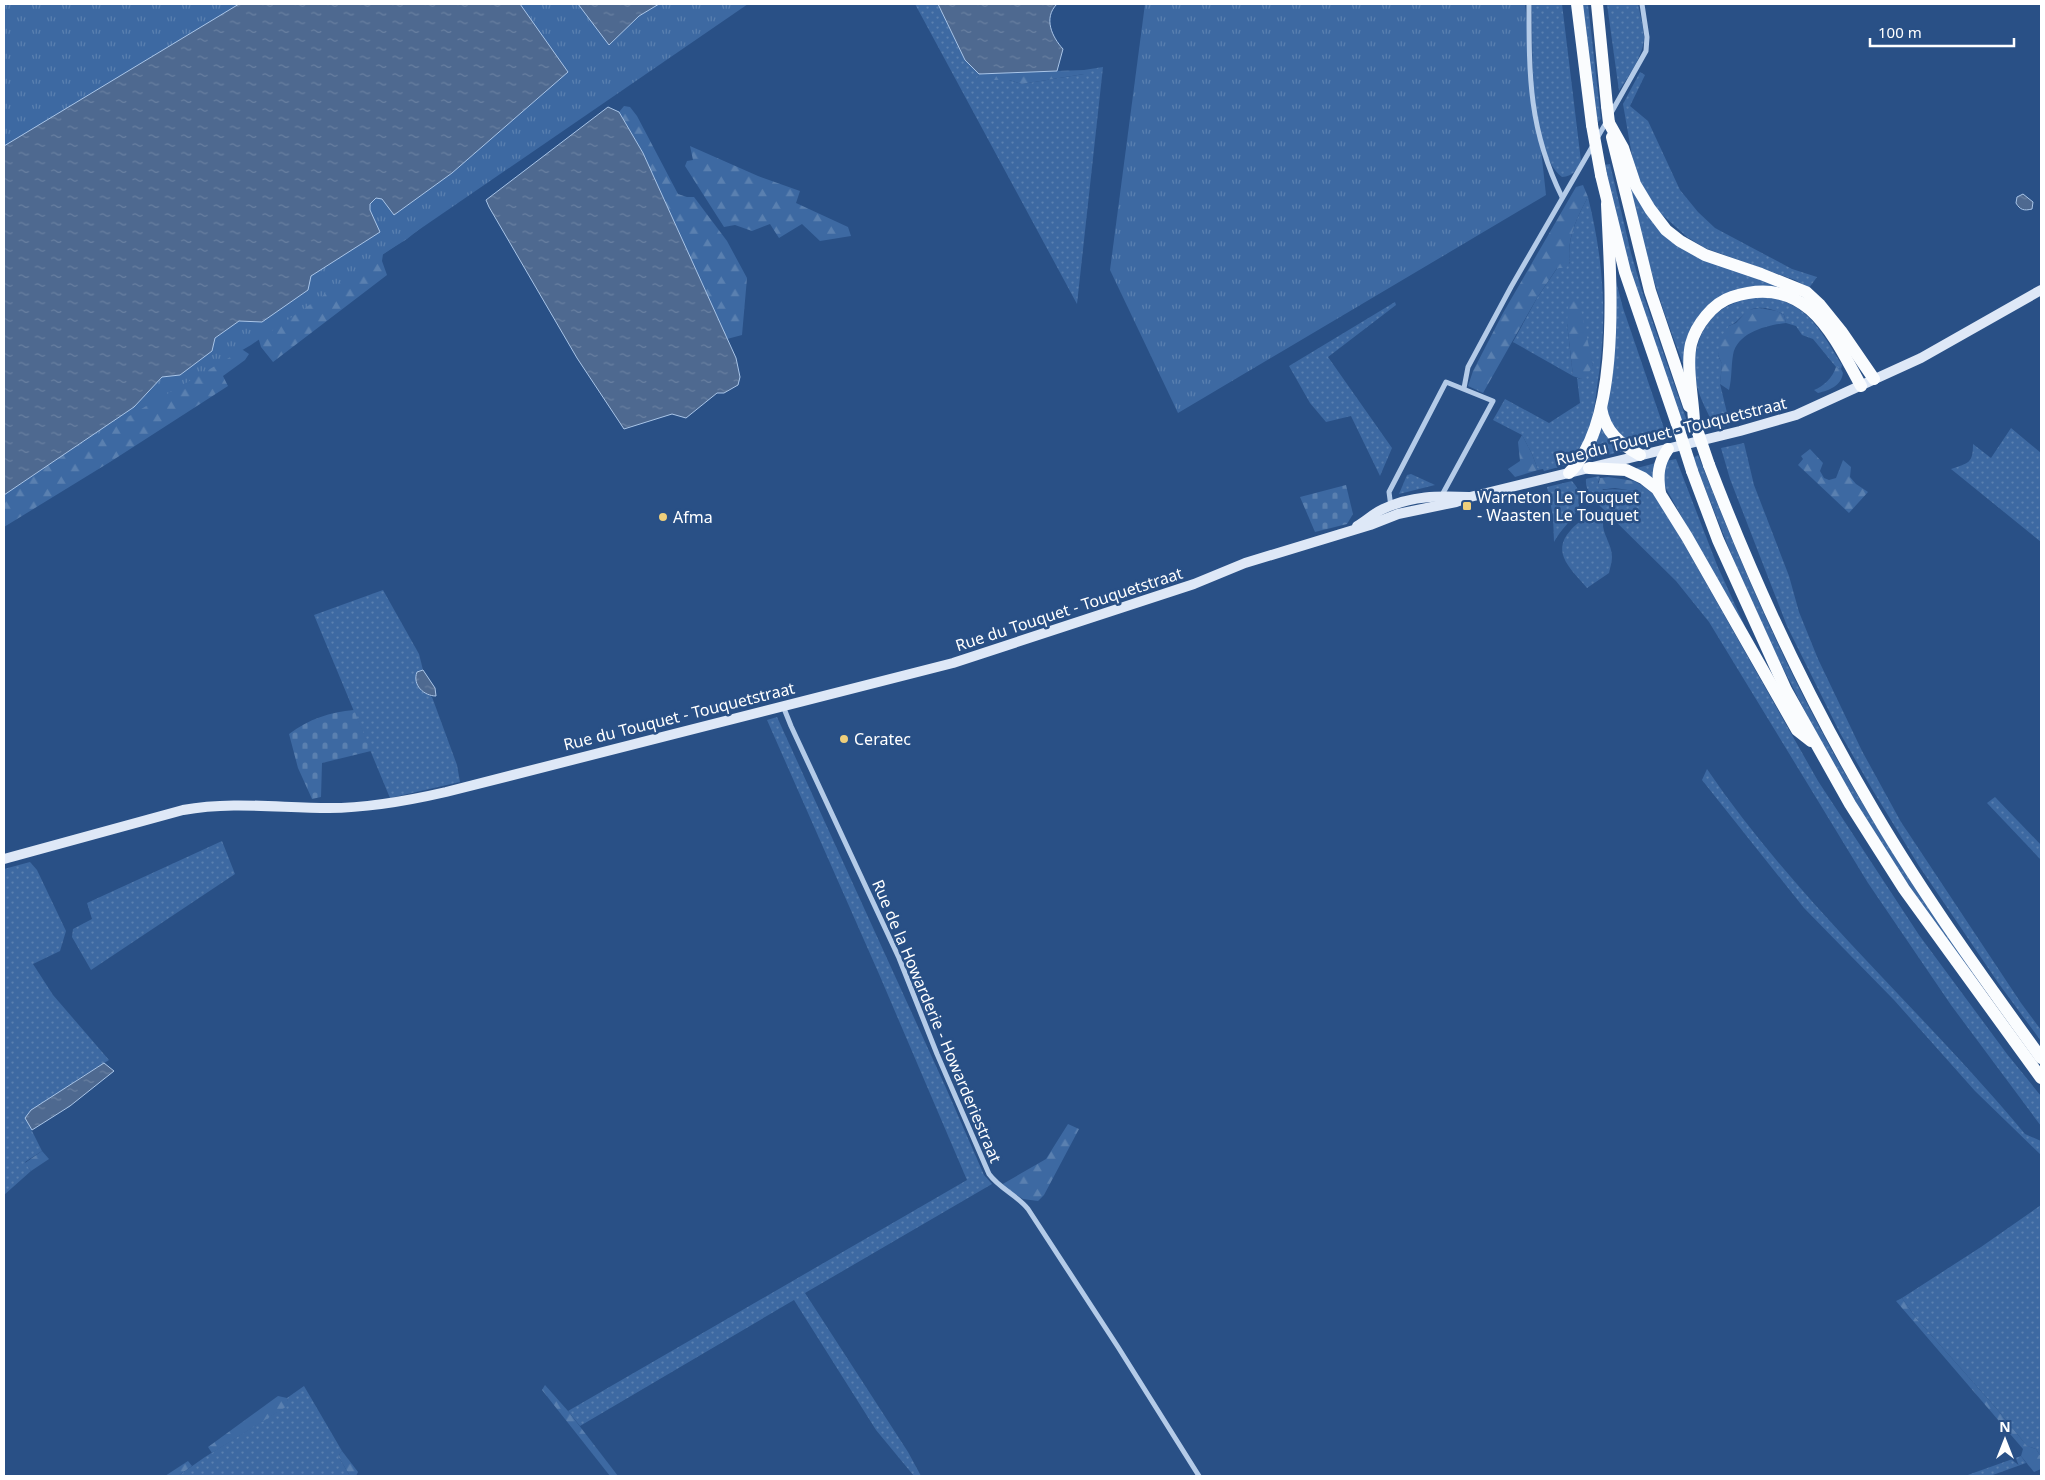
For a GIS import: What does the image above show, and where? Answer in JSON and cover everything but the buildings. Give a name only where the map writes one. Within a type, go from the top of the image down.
[{"type":"highway","points":[[1577,4],[1592,126],[1607,204],[1625,272],[1692,471],[1718,540],[1786,690],[1850,804],[1904,889],[2041,1078]]},
{"type":"highway","points":[[1597,4],[1609,123],[1616,160],[1650,291],[1709,465],[1755,580],[1798,672],[1867,799],[1982,977],[2041,1058]]},
{"type":"highway","points":[[1609,123],[1622,148],[1635,184],[1650,209],[1666,230],[1680,241],[1706,255],[1806,292],[1820,305],[1841,331],[1874,379]]},
{"type":"highway","points":[[1568,472],[1580,460],[1588,447],[1600,406],[1609,349],[1611,305],[1607,204]]},
{"type":"highway","points":[[1694,420],[1690,367],[1691,344],[1700,324],[1713,309],[1728,298],[1747,292],[1763,290],[1779,292],[1807,306],[1828,331],[1861,386]]},
{"type":"highway","points":[[1600,406],[1605,424],[1612,435],[1626,447],[1640,455]]},
{"type":"highway","points":[[1660,493],[1658,470],[1661,459],[1668,448]]},
{"type":"highway","points":[[1589,468],[1626,470],[1643,478],[1660,493],[1688,537],[1797,730],[1815,744]]},
{"type":"main road","name":"Rue du Touquet - Touquetstraat","points":[[4,859],[183,810],[202,807],[229,805],[337,808],[389,804],[416,799],[987,653],[1194,584],[1245,564],[1348,532],[1398,514],[1740,431],[1796,415],[1921,358],[2041,290]]},
{"type":"main road","name":"Rue du Touquet - Touquetstraat","points":[[1348,532],[1390,506],[1420,497],[1442,495],[1466,498]]},
{"type":"street","points":[[1529,4],[1530,81],[1538,137],[1549,172],[1562,198]]},
{"type":"street","points":[[1464,388],[1468,367],[1646,51],[1647,37],[1642,4]]},
{"type":"street","points":[[1398,514],[1390,506],[1389,492],[1446,382],[1493,401],[1442,495]]},
{"type":"street","name":"Rue de la Howarderie - Howarderiestraat","points":[[783,705],[899,958],[936,1054],[989,1174],[997,1184],[1028,1209],[1199,1476]]},
{"type":"green space","points":[[4,4],[748,4],[251,345],[4,489]]},
{"type":"green space","points":[[915,4],[938,4],[965,60],[979,74],[977,80],[1009,80],[1022,84],[1084,74],[1084,70],[1103,67],[1077,304]]},
{"type":"green space","points":[[1145,4],[1525,4],[1546,195],[1178,413],[1110,270]]},
{"type":"green space","points":[[1532,4],[1562,4],[1581,161],[1574,172],[1562,177],[1551,164],[1543,144],[1538,121],[1533,70]]},
{"type":"green space","points":[[1581,4],[1588,4],[1601,119],[1596,124]]},
{"type":"green space","points":[[1607,4],[1638,4],[1644,32],[1642,50],[1619,91]]},
{"type":"green space","points":[[1084,70],[1084,74],[1022,84],[1009,80],[976,80],[979,74]]},
{"type":"green space","points":[[1640,72],[1645,75],[1630,106],[1648,121],[1680,190],[1698,212],[1715,228],[1792,269],[1817,277],[1809,288],[1795,280],[1705,248],[1687,237],[1657,210],[1635,173],[1623,104]]},
{"type":"green space","points":[[624,106],[630,107],[637,116],[678,194],[694,197],[727,241],[747,278],[742,335],[727,339],[643,153],[619,112]]},
{"type":"green space","points":[[690,146],[758,176],[800,191],[796,203],[848,227],[851,236],[820,241],[802,224],[779,238],[770,224],[752,231],[735,225],[724,227],[685,166],[687,161],[693,160]]},
{"type":"green space","points":[[511,155],[407,239],[383,254],[382,261],[387,275],[273,362],[261,347],[256,330]]},
{"type":"green space","points":[[1610,164],[1642,291],[1690,430],[1685,432],[1624,253],[1604,165]]},
{"type":"green space","points":[[1583,185],[1588,197],[1576,221],[1571,237],[1570,262],[1566,268],[1557,268],[1537,298],[1483,393],[1468,386],[1473,371],[1503,313],[1576,187]]},
{"type":"green space","points":[[1630,185],[1664,234],[1787,288],[1784,291],[1709,309],[1684,366],[1653,277]]},
{"type":"green space","points":[[1588,197],[1598,245],[1603,292],[1602,339],[1593,417],[1586,439],[1570,464],[1544,471],[1543,469],[1538,470],[1522,435],[1493,420],[1505,399],[1549,423],[1580,403],[1577,378],[1581,379],[1593,365],[1590,355],[1567,323],[1573,376],[1513,342],[1537,298],[1558,267],[1570,263],[1571,237],[1576,221]]},
{"type":"green space","points":[[1612,266],[1623,308],[1668,440],[1634,448],[1614,433],[1605,404]]},
{"type":"green space","points":[[1573,296],[1579,301],[1593,365],[1587,376],[1581,379],[1573,376],[1567,323],[1569,298]]},
{"type":"green space","points":[[1765,296],[1792,305],[1812,320],[1842,365],[1841,369],[1836,367],[1813,339],[1802,335],[1796,326],[1786,323],[1784,315],[1765,308],[1755,308],[1729,326],[1718,355],[1722,364],[1720,384],[1730,425],[1715,429],[1696,382],[1695,358],[1701,335],[1707,325],[1724,308],[1742,300]]},
{"type":"green space","points":[[1395,302],[1396,305],[1328,357],[1392,448],[1380,476],[1351,416],[1326,422],[1310,403],[1289,366]]},
{"type":"green space","points":[[1759,308],[1777,311],[1784,315],[1786,323],[1754,331],[1740,341],[1733,355],[1729,390],[1720,384],[1722,364],[1718,355],[1720,338],[1729,326],[1736,323],[1748,310]]},
{"type":"green space","points":[[243,350],[249,354],[245,360],[223,376],[228,386],[4,527],[4,495],[134,407],[212,351]]},
{"type":"green space","points":[[1836,367],[1841,369],[1843,373],[1840,381],[1831,389],[1818,393],[1814,390],[1821,387],[1827,381]]},
{"type":"green space","points":[[1599,426],[1623,451],[1585,461]]},
{"type":"green space","points":[[2011,428],[2041,453],[2041,542],[1951,469],[1971,459],[1973,444],[1991,458]]},
{"type":"green space","points":[[1522,435],[1538,470],[1515,477],[1508,469],[1520,461],[1518,442]]},
{"type":"green space","points":[[1744,443],[1754,485],[1789,576],[1799,612],[1818,659],[1862,751],[1901,822],[2021,1003],[2041,1030],[2041,1041],[1999,984],[1919,866],[1840,733],[1787,626],[1730,479],[1721,448]]},
{"type":"green space","points":[[1810,449],[1823,463],[1820,471],[1824,478],[1829,480],[1836,478],[1843,460],[1851,467],[1850,477],[1856,484],[1868,492],[1849,513],[1798,465],[1803,459],[1801,456]]},
{"type":"green space","points":[[1698,455],[1756,595],[1804,698],[1840,766],[1880,832],[1986,992],[1990,1004],[1872,831],[1820,741],[1775,652],[1736,566],[1693,458]]},
{"type":"green space","points":[[1676,459],[1717,565],[1758,655],[1663,483],[1666,461]]},
{"type":"green space","points":[[1656,463],[1654,481],[1633,469]]},
{"type":"green space","points":[[1411,474],[1435,485],[1399,494],[1407,475]]},
{"type":"green space","points":[[1599,476],[1598,482],[1603,490],[1641,491],[1643,486],[1653,494],[1667,514],[1818,781],[1919,935],[2007,1054],[2041,1096],[2041,1126],[1951,1005],[1868,883],[1709,622],[1676,581],[1590,494],[1586,479]]},
{"type":"green space","points":[[1608,477],[1634,481],[1643,486],[1641,491],[1598,487],[1600,478]]},
{"type":"green space","points":[[1572,481],[1578,490],[1579,506],[1554,542],[1553,516],[1547,487]]},
{"type":"green space","points":[[1346,485],[1353,514],[1347,524],[1315,532],[1300,497]]},
{"type":"green space","points":[[1588,517],[1594,517],[1603,522],[1612,557],[1609,573],[1587,588],[1570,568],[1563,554],[1562,547],[1564,539],[1570,531]]},
{"type":"green space","points":[[383,590],[419,654],[423,670],[417,672],[416,677],[422,691],[432,697],[457,765],[460,782],[390,798],[314,615]]},
{"type":"green space","points":[[354,710],[371,751],[322,763],[321,797],[312,799],[298,768],[289,734],[304,724],[320,717]]},
{"type":"green space","points":[[777,717],[984,1175],[992,1184],[805,1293],[908,1452],[921,1476],[914,1476],[876,1430],[794,1300],[580,1426],[568,1411],[967,1180],[767,720]]},
{"type":"green space","points":[[1707,769],[1743,818],[1820,911],[1945,1044],[2025,1134],[2041,1141],[2041,1155],[1975,1091],[1894,1000],[1804,908],[1702,780]]},
{"type":"green space","points":[[1995,797],[2041,845],[2041,860],[1987,803]]},
{"type":"green space","points":[[222,841],[235,874],[91,970],[72,937],[73,929],[92,919],[87,903]]},
{"type":"green space","points":[[30,862],[37,870],[66,931],[60,951],[33,964],[53,995],[109,1060],[78,1079],[26,1119],[42,1151],[25,1162],[31,1171],[4,1195],[4,869]]},
{"type":"green space","points":[[1068,1124],[1079,1129],[1044,1195],[1038,1201],[1023,1199],[1001,1185],[1046,1159]]},
{"type":"green space","points":[[42,1151],[49,1159],[31,1171],[25,1163]]},
{"type":"green space","points":[[2041,1205],[2041,1457],[2036,1449],[2027,1446],[1916,1318],[1902,1298],[1981,1247]]},
{"type":"green space","points":[[1902,1298],[1916,1318],[2027,1446],[2036,1449],[2041,1457],[2041,1469],[2034,1472],[2021,1456],[2023,1449],[1896,1301]]},
{"type":"green space","points":[[545,1385],[568,1411],[618,1476],[610,1476],[542,1390]]},
{"type":"green space","points":[[304,1386],[342,1451],[338,1456],[350,1476],[178,1476],[288,1405],[287,1398]]},
{"type":"green space","points":[[278,1396],[287,1398],[289,1405],[212,1453],[208,1447]]},
{"type":"green space","points":[[342,1451],[358,1472],[356,1476],[350,1476],[338,1456]]},
{"type":"green space","points":[[2021,1456],[2026,1463],[1990,1476],[1965,1476]]},
{"type":"green space","points":[[188,1461],[192,1466],[178,1476],[165,1476]]},
{"type":"water","points":[[239,4],[520,4],[568,72],[452,173],[394,215],[382,199],[376,198],[370,204],[370,210],[380,232],[311,276],[308,290],[262,322],[239,321],[215,338],[212,351],[180,375],[162,377],[134,407],[4,495],[4,146]]},
{"type":"water","points":[[578,4],[659,4],[639,16],[609,45]]},
{"type":"water","points":[[938,4],[1057,4],[1050,15],[1050,21],[1055,39],[1063,49],[1057,71],[979,74],[965,60]]},
{"type":"water","points":[[608,107],[619,112],[643,153],[736,358],[740,377],[738,385],[724,393],[717,393],[686,418],[672,414],[624,429],[577,358],[486,200]]},
{"type":"water","points":[[2023,194],[2033,202],[2032,209],[2022,209],[2016,203],[2017,197]]},
{"type":"water","points":[[423,670],[435,688],[436,696],[423,692],[416,681],[417,672]]},
{"type":"water","points":[[104,1063],[114,1071],[70,1106],[32,1130],[25,1118],[31,1110]]},
{"type":"place","name":"Warneton Le Touquet - Waasten Le Touquet","points":[[1467,506]]},
{"type":"place","name":"Afma","points":[[663,517]]},
{"type":"place","name":"Ceratec","points":[[844,739]]}]
